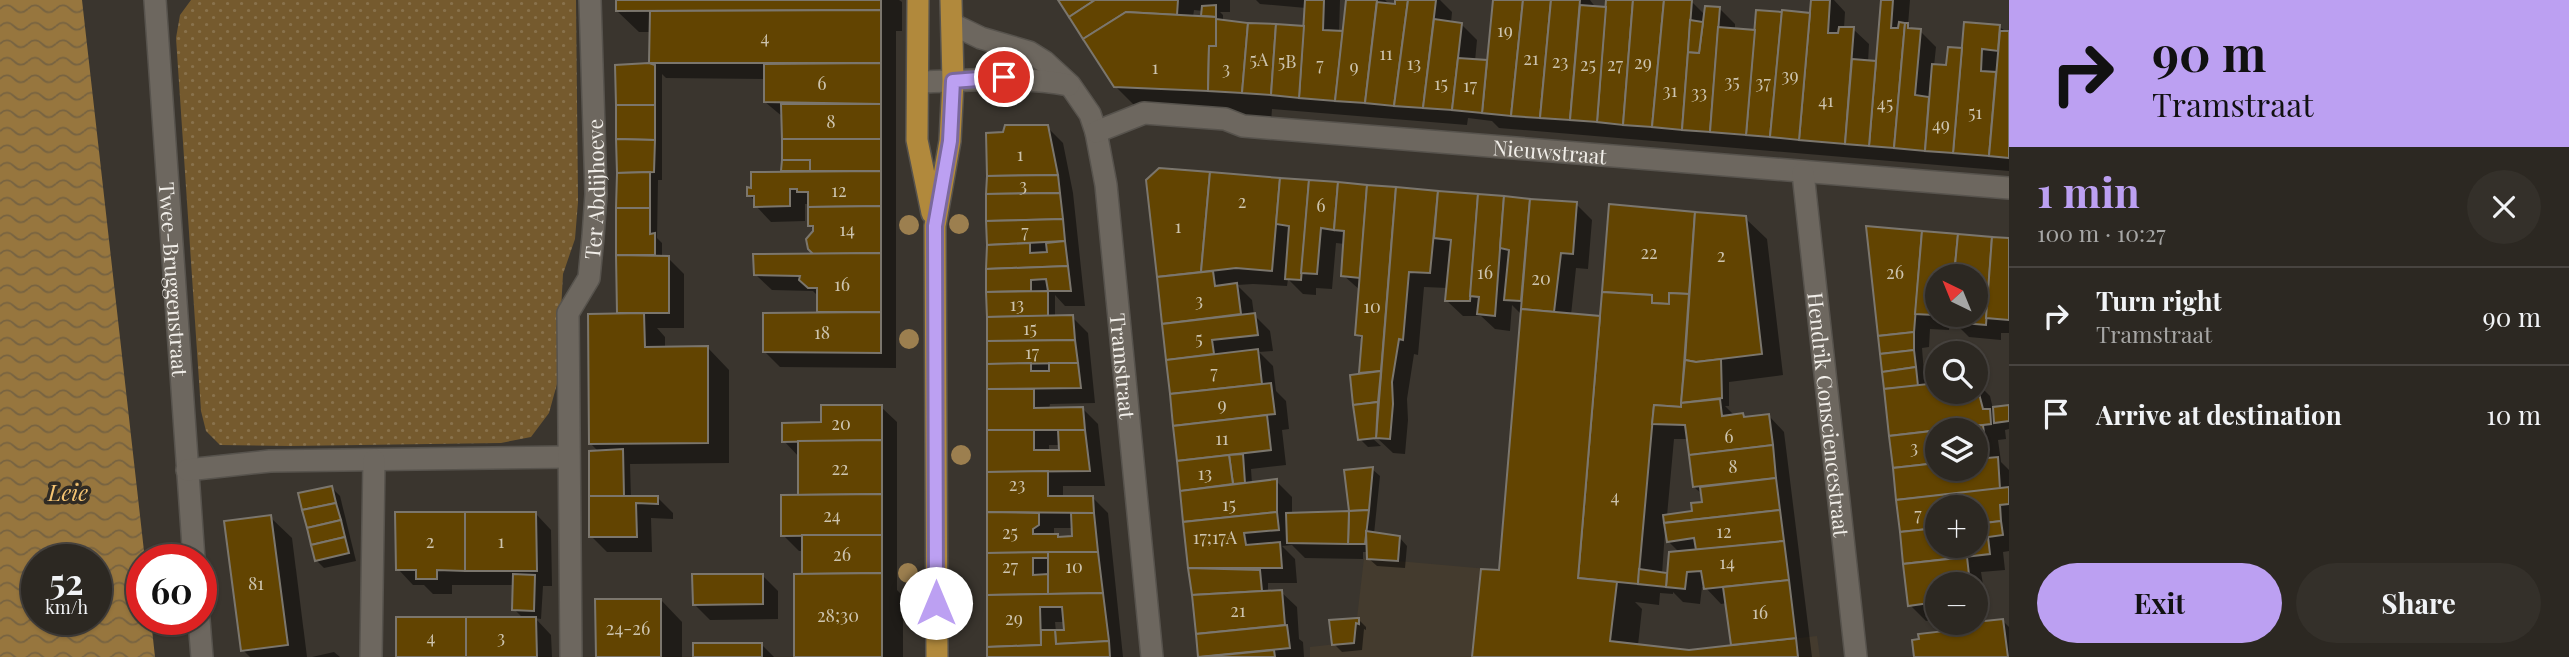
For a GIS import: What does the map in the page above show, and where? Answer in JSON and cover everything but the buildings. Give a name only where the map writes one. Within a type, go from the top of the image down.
[{"type":"main road","points":[[918,0],[917,140],[935,226]]},
{"type":"main road","points":[[937,657],[935,226],[950,141],[953,81],[951,0]]},
{"type":"street","name":"Twee-Bruggenstraat","points":[[155,0],[193,544]]},
{"type":"street","name":"Ter Abdijhoeve","points":[[570,657],[568,313],[589,278],[596,194],[590,0]]},
{"type":"street","name":"Tramstraat","points":[[952,24],[981,38],[1028,52],[1045,62],[1070,85],[1090,114],[1096,132],[1106,185],[1152,657]]},
{"type":"street","points":[[918,82],[1004,77],[1070,85]]},
{"type":"street","name":"Nieuwstraat","points":[[1096,132],[1144,113],[1225,119],[1243,126],[2009,188]]},
{"type":"street","name":"Hendrik Consciencestraat","points":[[1803,173],[1856,657]]},
{"type":"street","points":[[187,470],[270,461],[568,457]]},
{"type":"street","points":[[371,657],[374,460]]},
{"type":"street","points":[[200,635],[202,657]]},
{"type":"shaded area","points":[[191,0],[576,0],[578,202],[575,239],[563,274],[557,384],[549,413],[531,437],[501,443],[220,445],[206,431],[201,411],[176,38],[180,15]]},
{"type":"shaded area","points":[[1602,292],[1689,294],[1681,407],[1654,406],[1638,584],[1617,582],[1611,640],[1689,650],[1817,636],[1820,657],[1310,657],[1310,647],[1354,642],[1356,623],[1359,623],[1357,618],[1364,558],[1499,570],[1521,309],[1599,316]]},
{"type":"water","name":"Leie","points":[[0,0],[82,0],[143,544],[126,544],[126,635],[153,635],[155,657],[0,657]]},
{"type":"route","points":[[936,603],[935,226],[950,141],[953,81],[1004,77]]}]
